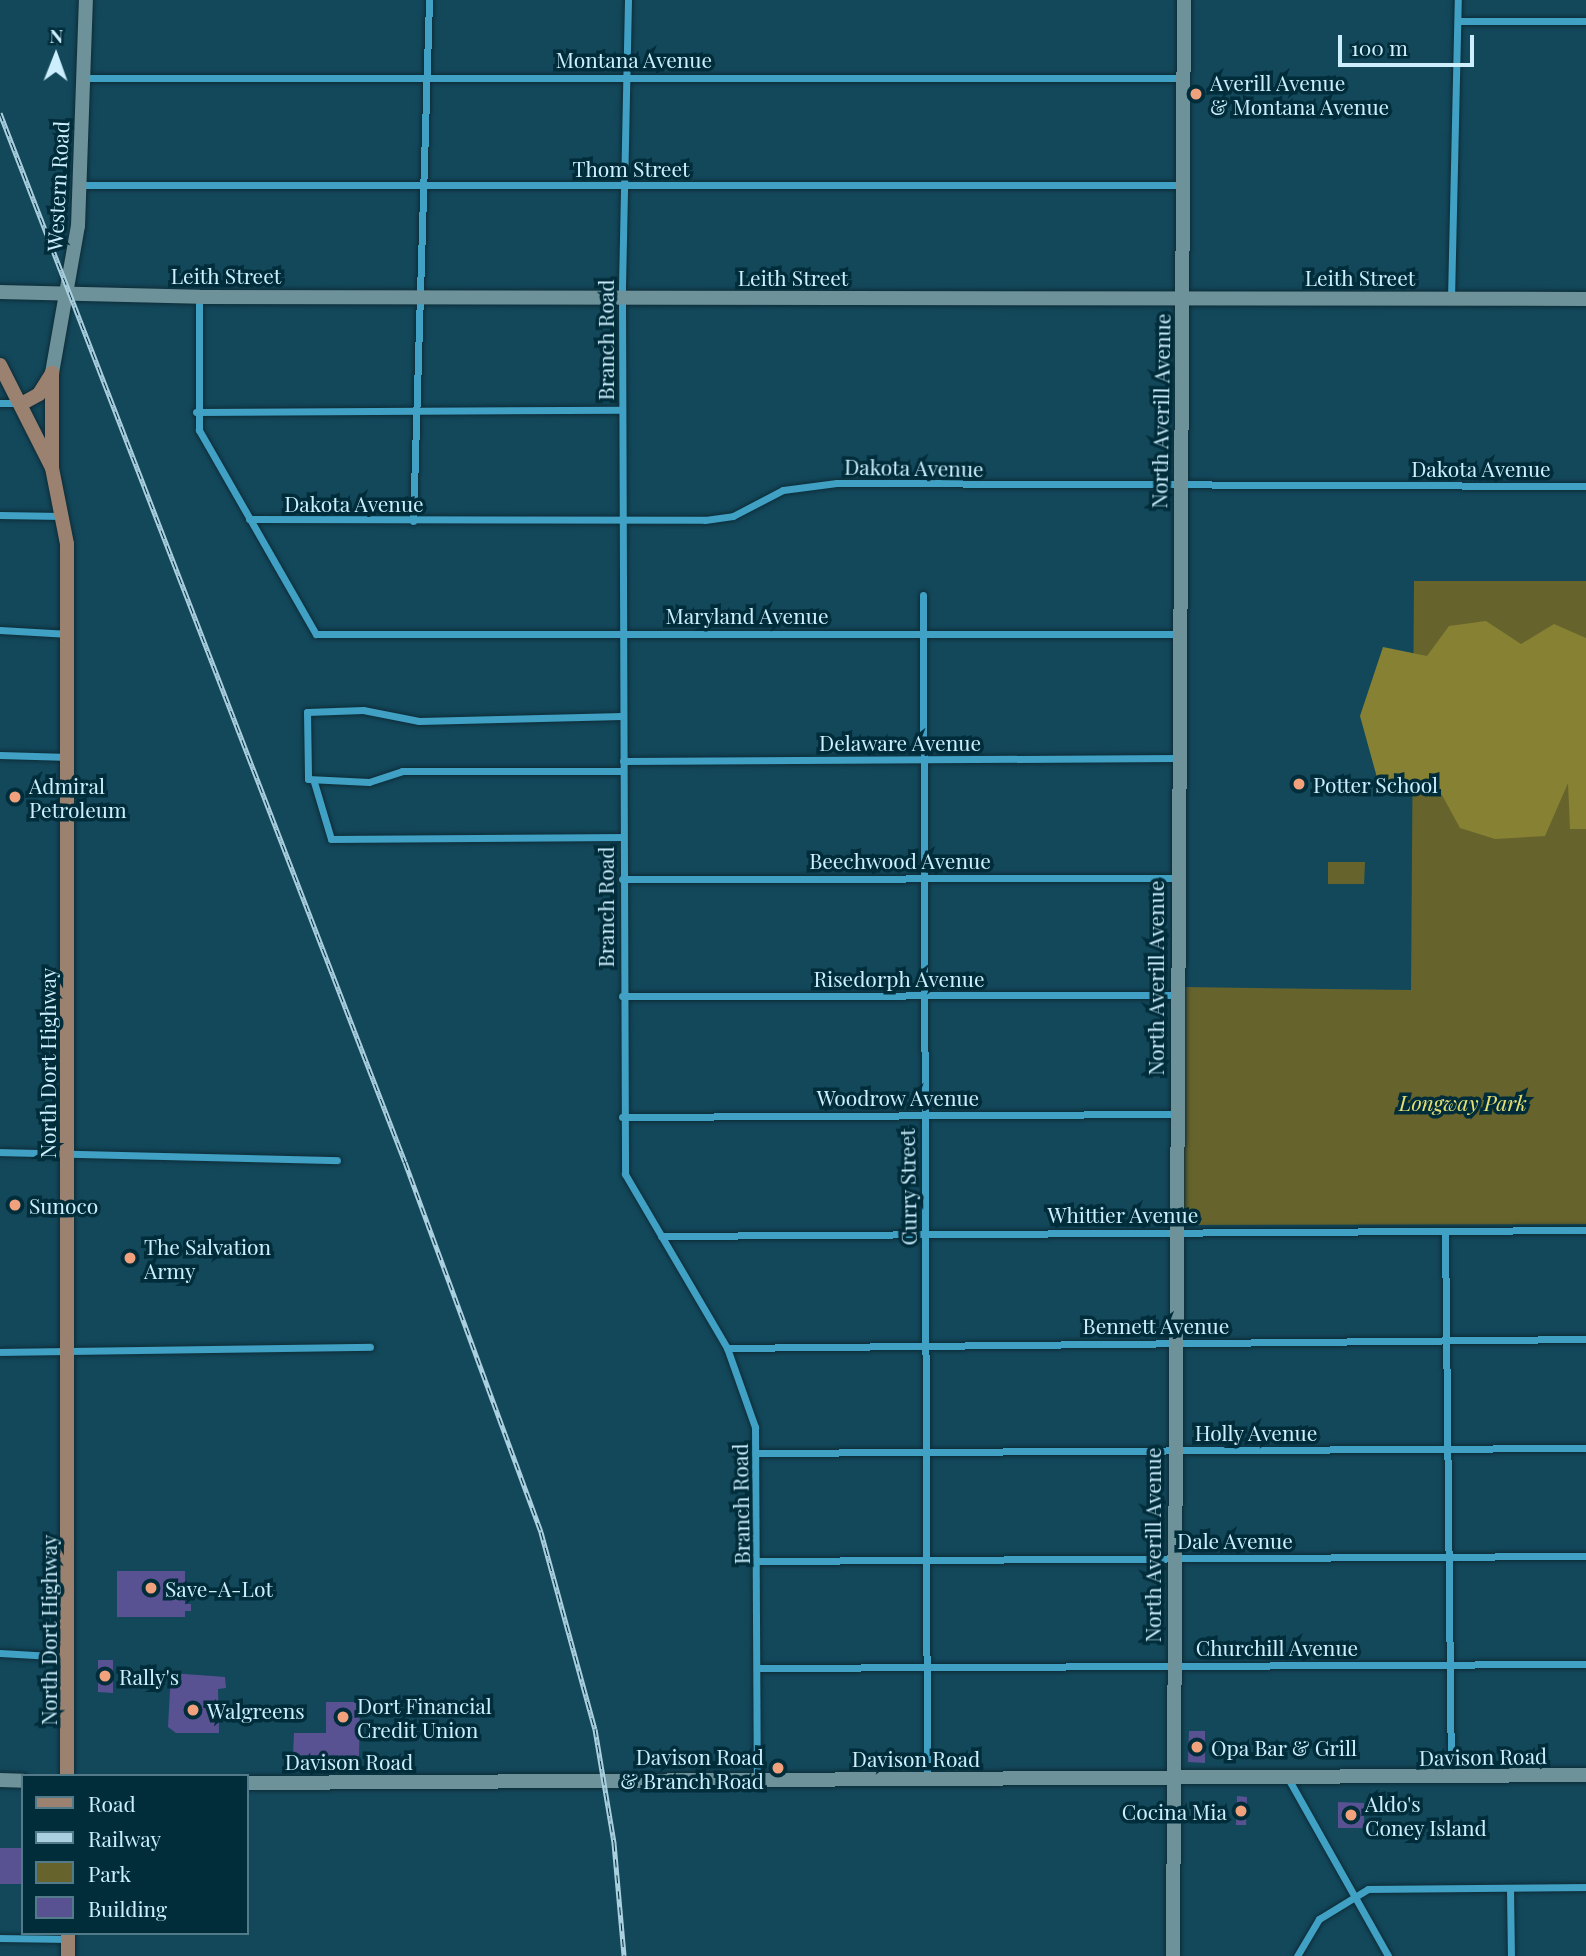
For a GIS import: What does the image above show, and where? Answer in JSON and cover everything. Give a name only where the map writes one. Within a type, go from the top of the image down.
[{"type":"main road","name":"North Dort Highway","points":[[0,365],[23,403],[52,468],[62,516],[69,634],[70,1657],[67,1774]]},
{"type":"main road","points":[[23,403],[39,394],[52,373]]},
{"type":"main road","points":[[52,373],[52,468]]},
{"type":"main road","points":[[68,1936],[68,1956]]},
{"type":"street","name":"Western Road","points":[[52,373],[69,293],[80,185],[86,0]]},
{"type":"street","points":[[413,521],[429,0]]},
{"type":"street","name":"Branch Road","points":[[628,0],[622,298],[622,1117],[625,1174],[727,1348],[755,1427],[758,1453],[759,1561],[757,1780]]},
{"type":"street","name":"North Averill Avenue","points":[[1173,1956],[1173,1343],[1184,0]]},
{"type":"street","points":[[1451,299],[1458,0]]},
{"type":"street","points":[[1458,21],[1586,21]]},
{"type":"street","name":"Montana Avenue","points":[[84,78],[1183,78]]},
{"type":"street","name":"Thom Street","points":[[80,185],[1181,185]]},
{"type":"street","name":"Leith Street","points":[[0,292],[199,297],[1586,299]]},
{"type":"street","points":[[199,297],[196,412],[199,430],[248,519]]},
{"type":"street","points":[[0,403],[23,403]]},
{"type":"street","points":[[196,412],[622,410]]},
{"type":"street","name":"Dakota Avenue","points":[[248,519],[622,521],[733,516],[806,484],[1586,486]]},
{"type":"street","points":[[0,514],[62,516]]},
{"type":"street","name":"Maryland Avenue","points":[[248,519],[316,634],[1178,634]]},
{"type":"street","name":"Curry Street","points":[[923,595],[921,759],[927,1779]]},
{"type":"street","points":[[0,630],[69,634]]},
{"type":"street","points":[[622,716],[419,721],[363,710],[307,712],[308,779],[314,782],[369,782],[402,771],[623,771]]},
{"type":"street","points":[[0,755],[69,757]]},
{"type":"street","name":"Delaware Avenue","points":[[623,761],[1178,758]]},
{"type":"street","points":[[314,782],[331,839],[622,837]]},
{"type":"street","name":"Beechwood Avenue","points":[[622,879],[1177,878]]},
{"type":"street","name":"Risedorph Avenue","points":[[622,996],[1176,995]]},
{"type":"street","name":"Woodrow Avenue","points":[[622,1117],[1175,1114]]},
{"type":"street","points":[[0,1152],[337,1160]]},
{"type":"street","name":"Whittier Avenue","points":[[661,1236],[1586,1230]]},
{"type":"street","points":[[1445,1231],[1451,1777]]},
{"type":"street","name":"Bennett Avenue","points":[[727,1348],[1586,1339]]},
{"type":"street","points":[[0,1352],[70,1348],[370,1347]]},
{"type":"street","name":"Holly Avenue","points":[[758,1453],[1586,1448]]},
{"type":"street","name":"Dale Avenue","points":[[759,1561],[1586,1556]]},
{"type":"street","points":[[0,1653],[70,1657]]},
{"type":"street","name":"Churchill Avenue","points":[[759,1668],[1586,1664]]},
{"type":"street","name":"Davison Road","points":[[248,1783],[1289,1780],[1586,1775]]},
{"type":"street","points":[[0,1780],[21,1781]]},
{"type":"street","points":[[1289,1780],[1388,1956]]},
{"type":"street","points":[[1297,1956],[1319,1919],[1354,1895],[1368,1889],[1586,1887]]},
{"type":"street","points":[[1510,1888],[1511,1956]]},
{"type":"street","points":[[0,1938],[68,1936]]},
{"type":"green space","name":"Longway Park","points":[[1414,581],[1586,581],[1586,1224],[1184,1225],[1183,987],[1411,990]]},
{"type":"green space","points":[[1328,862],[1365,862],[1364,884],[1328,884]]},
{"type":"shaded area","points":[[1486,621],[1521,644],[1554,624],[1586,638],[1586,829],[1570,829],[1568,783],[1545,836],[1495,839],[1460,828],[1442,795],[1381,792],[1360,716],[1383,647],[1427,656],[1449,626]]},
{"type":"building","name":"Save-A-Lot","points":[[117,1571],[185,1571],[185,1604],[191,1604],[191,1611],[185,1611],[185,1617],[117,1617]]},
{"type":"building","name":"Rally's","points":[[98,1660],[113,1660],[113,1693],[98,1692]]},
{"type":"building","name":"Walgreens","points":[[171,1673],[225,1677],[226,1688],[218,1689],[219,1733],[176,1733],[168,1727]]},
{"type":"building","name":"Dort Financial Credit Union","points":[[326,1702],[360,1702],[359,1756],[293,1755],[294,1733],[326,1733]]},
{"type":"building","name":"Opa Bar & Grill","points":[[1189,1731],[1205,1731],[1205,1763],[1188,1762]]},
{"type":"building","name":"Cocina Mia","points":[[1237,1796],[1247,1797],[1246,1825],[1236,1825]]},
{"type":"building","name":"Aldo's Coney Island","points":[[1338,1802],[1364,1803],[1364,1828],[1338,1828]]},
{"type":"building","points":[[0,1848],[21,1848],[21,1884],[0,1884]]},
{"type":"railway","points":[[0,113],[405,1162],[541,1532],[595,1729],[614,1843],[624,1956]]},
{"type":"place","name":"Averill Avenue & Montana Avenue","points":[[1196,94]]},
{"type":"place","name":"Potter School","points":[[1299,784]]},
{"type":"place","name":"Admiral Petroleum","points":[[15,797]]},
{"type":"place","name":"Sunoco","points":[[15,1205]]},
{"type":"place","name":"The Salvation Army","points":[[130,1258]]},
{"type":"place","name":"Save-A-Lot","points":[[151,1588]]},
{"type":"place","name":"Rally's","points":[[105,1676]]},
{"type":"place","name":"Walgreens","points":[[193,1710]]},
{"type":"place","name":"Dort Financial Credit Union","points":[[343,1717]]},
{"type":"place","name":"Opa Bar & Grill","points":[[1197,1747]]},
{"type":"place","name":"Davison Road & Branch Road","points":[[778,1768]]},
{"type":"place","name":"Cocina Mia","points":[[1241,1811]]},
{"type":"place","name":"Aldo's Coney Island","points":[[1351,1815]]}]
